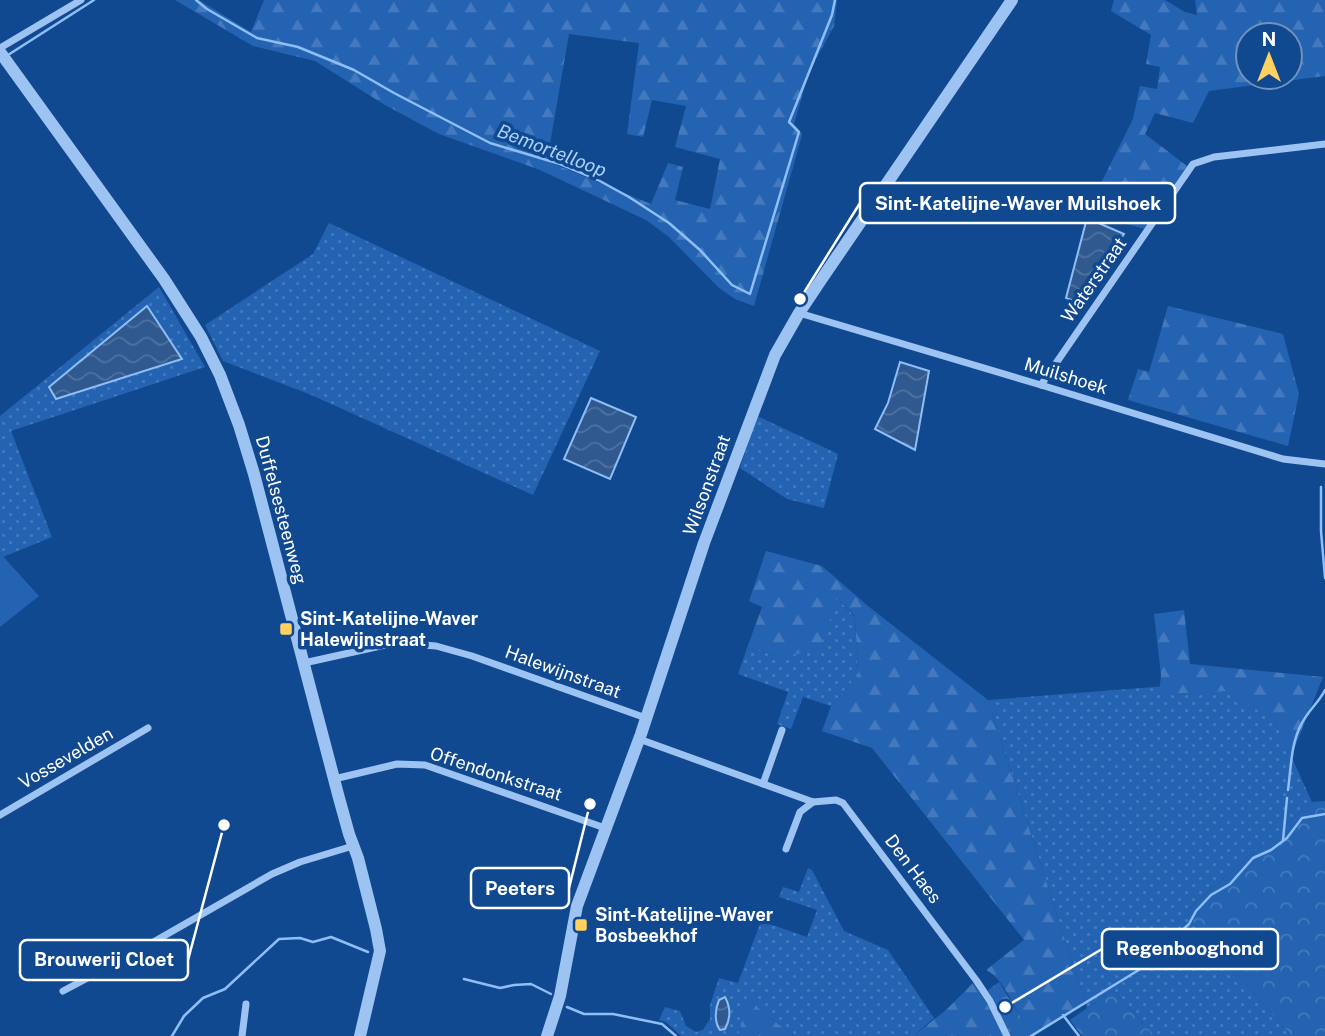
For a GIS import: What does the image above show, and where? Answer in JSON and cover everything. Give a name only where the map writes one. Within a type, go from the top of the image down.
[{"type":"street","points":[[0,50],[81,0]]},
{"type":"street","name":"Wilsonstraat","points":[[547,1036],[560,996],[577,906],[639,739],[704,543],[775,355],[799,313],[1012,0]]},
{"type":"street","name":"Duffelsesteenweg","points":[[0,50],[164,279],[201,337],[239,425],[376,929],[380,951],[360,1036]]},
{"type":"street","name":"Waterstraat","points":[[1041,385],[1193,164],[1214,157],[1325,144]]},
{"type":"street","name":"Muilshoek","points":[[799,313],[1283,460],[1325,464]]},
{"type":"street","name":"Halewijnstraat","points":[[304,663],[385,645],[436,646],[472,656],[646,718]]},
{"type":"street","name":"Vossevelden","points":[[0,815],[148,729]]},
{"type":"street","points":[[763,784],[782,730]]},
{"type":"street","name":"Den Haes","points":[[639,739],[813,802],[836,800],[843,803],[976,980],[990,1000],[1007,1036]]},
{"type":"street","name":"Offendonkstraat","points":[[334,779],[397,764],[425,765],[605,828]]},
{"type":"street","points":[[786,849],[800,812],[813,802]]},
{"type":"street","points":[[62,991],[129,957],[272,874],[300,862],[354,846]]},
{"type":"street","points":[[242,1036],[246,1004]]},
{"type":"green space","points":[[175,0],[199,0],[251,32],[264,0],[837,0],[834,26],[809,72],[794,124],[802,135],[754,306],[735,299],[719,288],[669,237],[646,220],[540,170],[439,134],[385,105],[315,61],[253,46]],"holes":[[[569,34],[639,43],[627,134],[643,137],[652,100],[686,106],[675,147],[720,159],[710,209],[675,200],[683,167],[668,163],[651,204],[547,161]]]},
{"type":"green space","points":[[1114,0],[1165,0],[1185,12],[1197,15],[1195,0],[1325,0],[1325,76],[1304,79],[1304,21],[1234,21],[1234,88],[1209,91],[1193,123],[1155,113],[1145,134],[1187,166],[1145,229],[1086,213],[1133,119],[1140,86],[1157,89],[1160,67],[1146,64],[1151,35],[1111,11]]},
{"type":"green space","points":[[329,223],[600,351],[533,495],[309,394],[223,361],[205,325],[313,254]]},
{"type":"green space","points":[[159,287],[205,367],[11,431],[52,537],[3,557],[0,553],[0,416]]},
{"type":"green space","points":[[1168,306],[1283,334],[1299,394],[1288,446],[1128,400],[1138,369],[1149,372]]},
{"type":"green space","points":[[757,416],[838,454],[824,508],[787,499],[740,468]]},
{"type":"green space","points":[[766,551],[822,566],[868,606],[988,700],[1085,1002],[1031,1036],[1012,1036],[1009,1032],[1024,1023],[1003,986],[986,970],[1024,940],[872,748],[822,731],[831,706],[858,675],[855,616],[837,598],[820,649],[782,657],[747,648],[762,607],[749,601]]},
{"type":"green space","points":[[0,553],[39,596],[0,627]]},
{"type":"green space","points":[[837,598],[855,617],[858,675],[831,706],[803,697],[791,729],[777,724],[788,692],[738,674],[747,648],[782,657]]},
{"type":"green space","points":[[1184,610],[1190,664],[1323,677],[1291,757],[1276,723],[1229,691],[1159,694],[1161,675],[1154,614]]},
{"type":"green space","points":[[1243,680],[1276,723],[1312,802],[1186,911],[1291,1036],[1155,1036],[1113,990],[1087,1008],[988,700]]},
{"type":"green space","points":[[1325,801],[1325,1036],[1291,1036],[1186,911],[1312,802]]},
{"type":"green space","points":[[808,868],[812,870],[844,931],[888,950],[934,1018],[913,1036],[795,1036],[764,1014],[748,997],[738,1036],[681,1036],[666,1022],[659,1020],[665,1007],[680,1011],[686,1026],[696,1032],[703,1030],[710,1019],[710,1005],[719,978],[738,983],[761,921],[807,937],[817,910],[779,897],[783,887],[799,892]]},
{"type":"green space","points":[[999,982],[1025,1024],[1009,1032],[988,990]]},
{"type":"green space","points":[[973,983],[994,1015],[1003,1036],[913,1036],[946,1010]]},
{"type":"green space","points":[[1113,990],[1155,1036],[1082,1036],[1070,1020]]},
{"type":"green space","points":[[748,996],[764,1014],[795,1036],[738,1036]]},
{"type":"water","points":[[1087,218],[1124,234],[1079,303],[1066,298]]},
{"type":"water","points":[[147,306],[182,359],[56,399],[49,387]]},
{"type":"water","points":[[900,362],[929,371],[915,450],[875,429],[888,403]]},
{"type":"water","points":[[591,398],[636,417],[610,479],[564,459]]},
{"type":"water","points":[[725,997],[729,1017],[725,1029],[720,1030],[716,1011],[719,1000]]},
{"type":"waterway","name":"Bemortelloop","points":[[8,55],[94,0]]},
{"type":"waterway","name":"Bemortelloop","points":[[196,0],[257,38],[298,47],[354,70],[490,143],[560,164],[598,180],[669,223],[700,250],[732,285],[750,294],[799,132],[789,122],[832,15],[835,0]]},
{"type":"waterway","points":[[1321,487],[1325,578]]},
{"type":"waterway","points":[[1288,790],[1298,730],[1325,690]]},
{"type":"waterway","points":[[1283,840],[1287,798]]},
{"type":"waterway","points":[[1031,1036],[1142,968],[1189,924],[1196,911],[1211,895],[1230,884],[1253,858],[1271,850],[1287,838],[1302,818],[1325,814]]},
{"type":"waterway","points":[[172,1036],[184,1016],[203,998],[225,989],[279,939],[300,938],[313,942],[331,937],[368,952]]},
{"type":"waterway","points":[[464,979],[500,988],[531,984],[551,994]]},
{"type":"waterway","points":[[567,1007],[584,1014],[613,1014],[662,1024],[676,1036]]},
{"type":"waterway","points":[[1063,1015],[1079,1036]]},
{"type":"place","name":"Sint-Katelijne-Waver Muilshoek","points":[[800,299]]},
{"type":"place","name":"Sint-Katelijne-Waver Halewijnstraat","points":[[286,629]]},
{"type":"place","name":"Peeters","points":[[590,804]]},
{"type":"place","name":"Brouwerij Cloet","points":[[224,825]]},
{"type":"place","name":"Sint-Katelijne-Waver Bosbeekhof","points":[[581,925]]},
{"type":"place","name":"Regenbooghond","points":[[1005,1007]]}]
